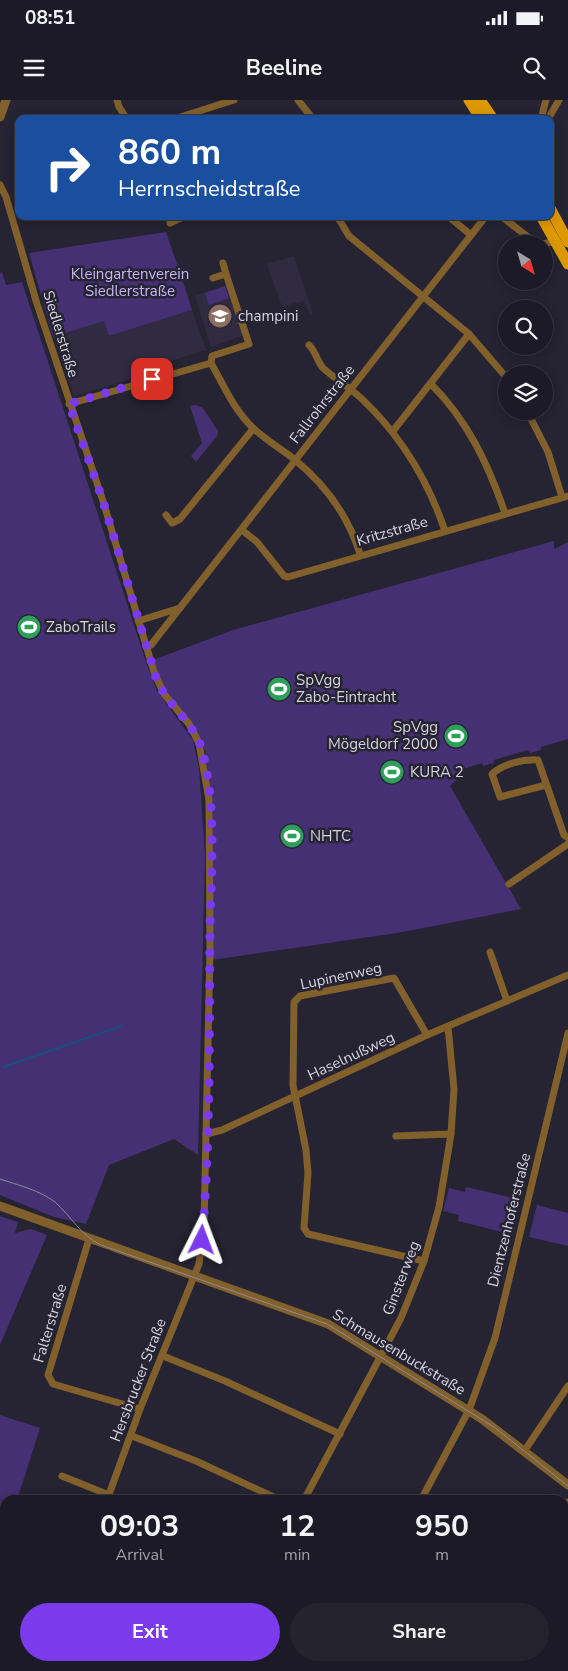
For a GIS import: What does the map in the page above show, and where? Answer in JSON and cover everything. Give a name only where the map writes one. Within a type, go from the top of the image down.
[{"type":"main road","points":[[469,100],[478,115]]},
{"type":"main road","points":[[480,100],[490,115]]},
{"type":"main road","points":[[554,216],[568,242]]},
{"type":"main road","points":[[542,220],[547,235]]},
{"type":"main road","points":[[553,247],[568,264]]},
{"type":"street","points":[[0,117],[6,100]]},
{"type":"street","points":[[117,100],[124,115]]},
{"type":"street","points":[[187,115],[234,100]]},
{"type":"street","points":[[298,100],[310,115]]},
{"type":"street","points":[[542,115],[546,100]]},
{"type":"street","points":[[550,115],[559,100]]},
{"type":"street","name":"Siedlerstraße","points":[[0,185],[6,196],[69,404],[103,501],[146,647],[164,694],[189,724],[200,743],[206,776],[210,849],[206,1134],[202,1240],[199,1264],[194,1275]]},
{"type":"street","points":[[170,223],[176,220]]},
{"type":"street","points":[[339,220],[349,236],[425,296],[469,334],[498,368]]},
{"type":"street","points":[[453,220],[471,235]]},
{"type":"street","name":"Fallrohrstraße","points":[[146,647],[151,645],[242,530],[483,220]]},
{"type":"street","points":[[506,220],[525,235]]},
{"type":"street","points":[[223,263],[249,344],[212,356],[211,363],[235,409],[253,429],[295,460],[322,485],[336,503],[353,533],[360,554]]},
{"type":"street","points":[[213,278],[226,274]]},
{"type":"street","points":[[393,431],[469,334]]},
{"type":"street","points":[[309,345],[316,352],[322,367],[352,389],[393,431],[412,458],[436,503],[445,531]]},
{"type":"street","points":[[69,404],[211,363]]},
{"type":"street","points":[[431,384],[446,399],[468,430],[492,477],[505,513]]},
{"type":"street","points":[[532,420],[548,452],[565,497]]},
{"type":"street","points":[[166,515],[172,523],[180,519],[253,429]]},
{"type":"street","name":"Kritzstraße","points":[[242,530],[257,542],[284,576],[288,577],[360,554],[565,497]]},
{"type":"street","points":[[138,621],[180,608]]},
{"type":"street","points":[[546,785],[500,797],[492,774],[499,768],[529,759],[538,760],[564,835],[568,838]]},
{"type":"street","points":[[509,884],[568,844]]},
{"type":"street","points":[[490,952],[507,1001]]},
{"type":"street","name":"Haselnußweg","points":[[206,1134],[222,1130],[427,1035],[568,974]]},
{"type":"street","name":"Lupinenweg","points":[[294,1097],[294,1002],[300,996],[394,978],[427,1035]]},
{"type":"street","name":"Ginsterweg","points":[[307,1495],[406,1308],[424,1261],[439,1207],[451,1134],[454,1089],[448,1026]]},
{"type":"street","name":"Dientzenhoferstraße","points":[[423,1495],[469,1410],[495,1338],[568,1033]]},
{"type":"street","points":[[294,1097],[306,1150],[308,1194],[304,1228],[308,1234],[424,1261]]},
{"type":"street","points":[[396,1136],[451,1134]]},
{"type":"street","name":"Schmausenbuckstraße","points":[[0,1206],[322,1322],[381,1355],[469,1410],[525,1450],[568,1485]]},
{"type":"street","name":"Falterstraße","points":[[89,1239],[48,1375],[52,1384],[140,1410]]},
{"type":"street","name":"Hersbrucker Straße","points":[[109,1495],[140,1410],[194,1275]]},
{"type":"street","points":[[162,1356],[225,1381],[340,1434]]},
{"type":"street","points":[[525,1450],[568,1386]]},
{"type":"street","points":[[132,1436],[196,1461],[269,1495]]},
{"type":"street","name":"Hersbrucker Straße","points":[[62,1476],[102,1495]]},
{"type":"shaded area","points":[[294,256],[313,314],[311,315],[303,301],[282,307],[267,264]]},
{"type":"shaded area","name":"champini","points":[[228,285],[245,335],[211,347],[195,296]]},
{"type":"shaded area","points":[[192,310],[206,350],[151,367],[152,373],[74,396],[53,337],[104,321],[109,336]]},
{"type":"green space","name":"Kleingartenverein Siedlerstraße","points":[[166,232],[192,310],[109,336],[104,321],[53,337],[29,253]]},
{"type":"green space","points":[[2,272],[6,285],[22,282],[146,662],[157,691],[193,740],[199,768],[205,855],[198,1155],[174,1139],[109,1165],[86,1224],[54,1217],[0,1195],[0,273]]},
{"type":"green space","points":[[225,286],[229,298],[209,305],[205,293]]},
{"type":"green space","points":[[196,405],[203,408],[218,431],[217,436],[196,462],[191,456],[202,443],[190,406]]},
{"type":"green space","points":[[554,541],[554,549],[568,542],[568,739],[541,747],[541,750],[530,753],[528,750],[494,760],[494,763],[483,766],[482,763],[460,770],[461,776],[450,786],[521,909],[397,933],[212,960],[213,813],[205,751],[194,727],[166,693],[153,660],[233,630]]},
{"type":"green space","points":[[466,1187],[518,1199],[510,1234],[458,1221],[459,1215],[443,1211],[449,1188],[465,1192]]},
{"type":"green space","points":[[537,1205],[568,1213],[568,1246],[529,1237]]},
{"type":"green space","points":[[0,1216],[18,1222],[15,1233],[31,1229],[47,1235],[0,1345]]},
{"type":"green space","points":[[0,1415],[40,1428],[19,1495],[0,1495]]},
{"type":"waterway","points":[[3,1067],[122,1026]]},
{"type":"tram line","points":[[0,1179],[28,1188],[49,1198],[87,1236],[101,1245],[327,1324],[494,1427],[568,1486]]},
{"type":"place","name":"champini","points":[[220,316]]},
{"type":"place","name":"ZaboTrails","points":[[29,627]]},
{"type":"place","name":"SpVgg Zabo-Eintracht","points":[[279,689]]},
{"type":"place","name":"SpVgg Mögeldorf 2000","points":[[456,736]]},
{"type":"place","name":"KURA 2","points":[[392,772]]},
{"type":"place","name":"NHTC","points":[[292,836]]},
{"type":"route","points":[[152,379],[69,404],[103,501],[157,681],[167,699],[189,724],[200,743],[206,769],[210,815],[210,951],[204,1226],[202,1240]]}]
